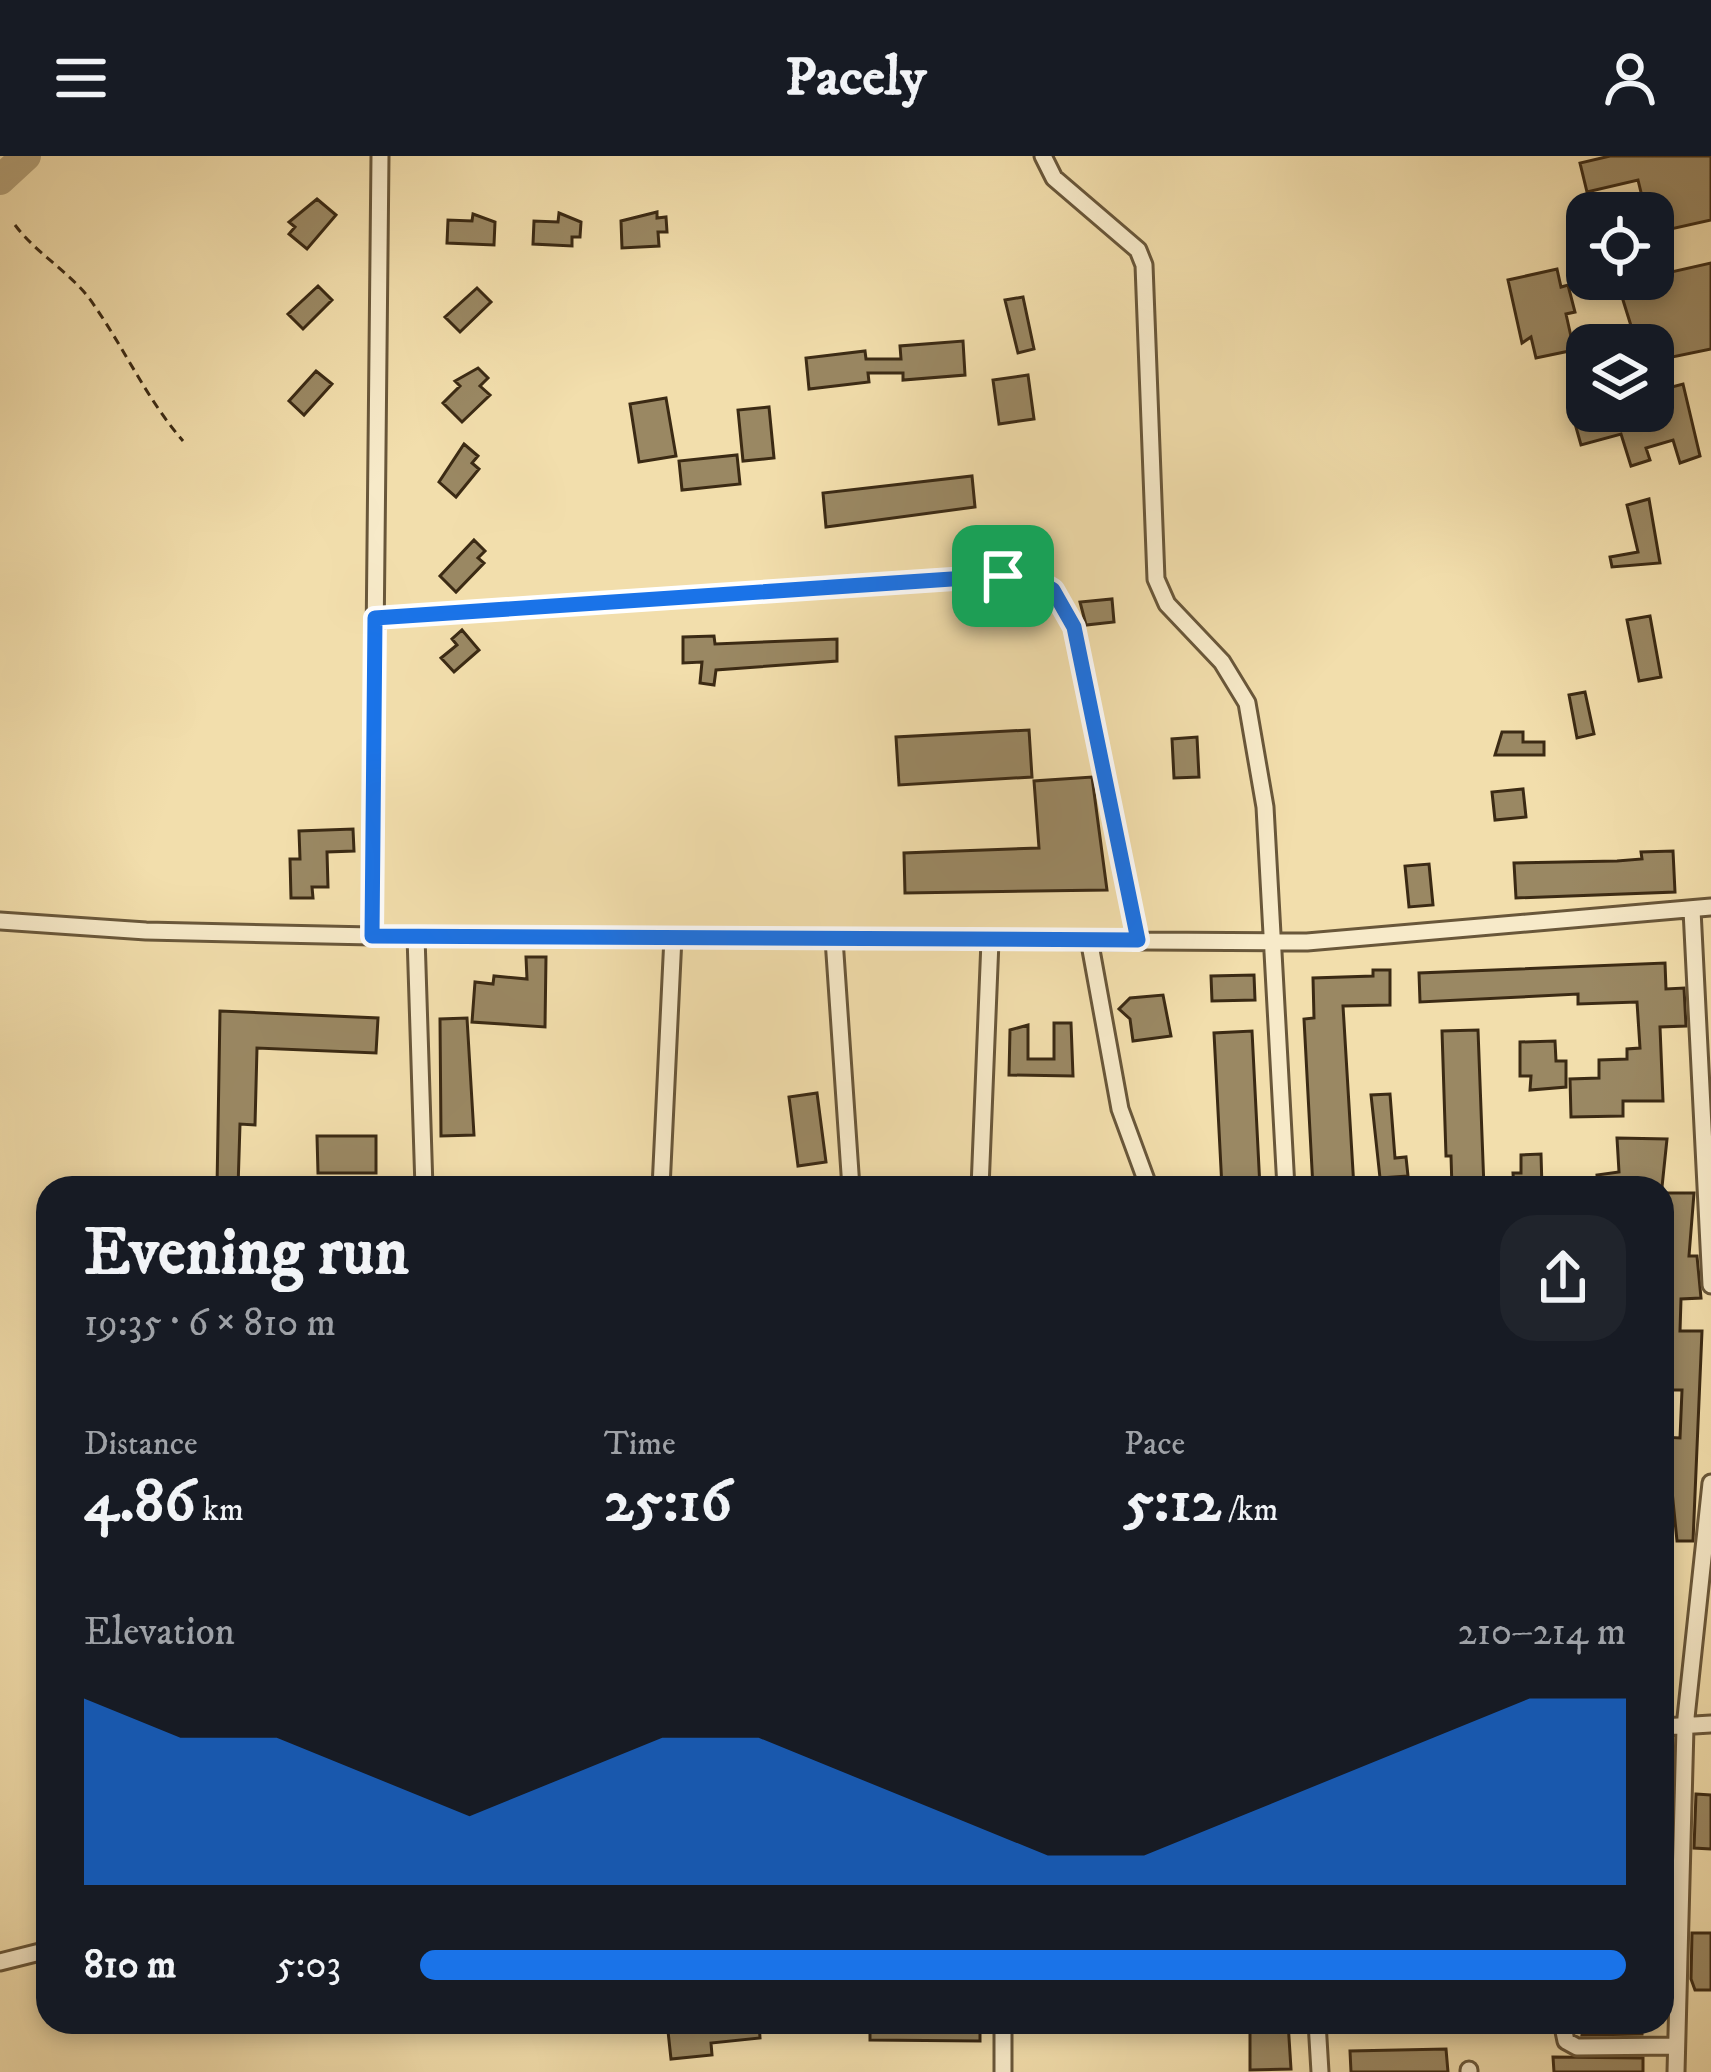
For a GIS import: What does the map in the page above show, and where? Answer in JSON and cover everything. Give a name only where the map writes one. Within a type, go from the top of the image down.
[{"type":"street","points":[[372,936],[380,156]]},
{"type":"street","points":[[1043,156],[1054,178],[1138,250],[1144,265],[1156,579],[1167,604],[1222,662],[1247,703],[1265,807],[1285,1176]]},
{"type":"street","points":[[375,618],[1027,574],[1038,578],[1053,590],[1074,627],[1138,940]]},
{"type":"street","points":[[0,921],[146,932],[372,936],[1271,942],[1711,907]]},
{"type":"street","points":[[1692,910],[1711,1285]]},
{"type":"street","points":[[416,936],[424,1176]]},
{"type":"street","points":[[662,1176],[673,937]]},
{"type":"street","points":[[834,939],[850,1176]]},
{"type":"street","points":[[1089,939],[1120,1109],[1145,1176]]},
{"type":"street","points":[[980,1176],[990,941]]},
{"type":"street","points":[[1676,2072],[1685,1727],[1707,1565],[1711,1483]]},
{"type":"street","points":[[1674,1727],[1711,1724]]},
{"type":"street","points":[[0,1961],[36,1953]]},
{"type":"street","points":[[1003,2034],[1003,2072]]},
{"type":"street","points":[[1318,2034],[1320,2072]]},
{"type":"street","points":[[1565,2034],[1566,2041],[1577,2047],[1675,2046]]},
{"type":"path","points":[[15,225],[34,250],[87,295],[141,389],[183,441]]},
{"type":"building","points":[[1610,156],[1711,156],[1711,220],[1674,228],[1674,192],[1641,192],[1638,180],[1587,192],[1580,163]]},
{"type":"building","points":[[317,199],[336,215],[307,249],[289,234],[295,227],[289,222]]},
{"type":"building","points":[[657,212],[657,218],[666,217],[667,232],[658,232],[659,246],[622,248],[621,221]]},
{"type":"building","points":[[559,213],[581,222],[580,237],[572,237],[572,246],[533,244],[534,221],[558,222]]},
{"type":"building","points":[[473,214],[495,222],[494,245],[447,243],[448,220],[472,221]]},
{"type":"building","points":[[1711,263],[1711,349],[1674,357],[1674,324],[1630,324],[1623,300],[1674,300],[1674,271]]},
{"type":"building","points":[[1557,269],[1561,287],[1566,286],[1566,300],[1572,300],[1575,312],[1566,314],[1566,352],[1536,358],[1531,337],[1522,343],[1508,280]]},
{"type":"building","points":[[318,286],[332,300],[303,329],[288,314]]},
{"type":"building","points":[[477,288],[491,302],[460,332],[445,317]]},
{"type":"building","points":[[1023,297],[1034,349],[1018,353],[1005,300]]},
{"type":"building","points":[[963,341],[965,375],[903,380],[903,373],[868,373],[869,382],[809,389],[806,358],[865,351],[866,359],[901,359],[900,346]]},
{"type":"building","points":[[478,368],[488,378],[480,386],[490,395],[462,422],[443,403],[460,386],[455,381]]},
{"type":"building","points":[[316,371],[332,384],[304,415],[289,401]]},
{"type":"building","points":[[1028,375],[1034,419],[999,424],[993,380]]},
{"type":"building","points":[[1683,384],[1700,456],[1680,463],[1673,440],[1646,448],[1650,460],[1631,466],[1621,434],[1581,445],[1577,432],[1674,432],[1674,386]]},
{"type":"building","points":[[666,398],[676,456],[639,462],[630,404]]},
{"type":"building","points":[[769,407],[774,458],[743,461],[738,410]]},
{"type":"building","points":[[464,444],[478,456],[472,463],[479,469],[456,497],[439,482]]},
{"type":"building","points":[[737,455],[740,484],[682,490],[679,461]]},
{"type":"building","points":[[972,476],[975,507],[826,527],[823,493]]},
{"type":"building","points":[[1649,499],[1660,563],[1612,567],[1610,557],[1638,552],[1627,505]]},
{"type":"building","points":[[474,540],[485,551],[478,558],[484,563],[456,592],[440,576]]},
{"type":"building","points":[[1112,599],[1114,622],[1086,625],[1080,602]]},
{"type":"building","points":[[1650,616],[1661,677],[1639,681],[1627,620]]},
{"type":"building","points":[[462,630],[479,650],[454,672],[441,658],[457,645],[452,639]]},
{"type":"building","points":[[714,636],[715,644],[837,639],[837,661],[716,670],[714,685],[700,683],[702,662],[683,663],[683,637]]},
{"type":"building","points":[[1585,692],[1594,734],[1577,738],[1569,695]]},
{"type":"building","points":[[1029,730],[1032,777],[899,785],[896,737]]},
{"type":"building","points":[[1502,732],[1523,732],[1523,742],[1544,742],[1544,755],[1495,755]]},
{"type":"building","points":[[1197,737],[1199,777],[1174,778],[1172,739]]},
{"type":"building","points":[[1092,777],[1107,890],[905,893],[904,853],[1039,848],[1034,781]]},
{"type":"building","points":[[1523,789],[1526,817],[1495,820],[1492,792]]},
{"type":"building","points":[[353,829],[354,851],[327,852],[328,887],[312,887],[313,898],[291,898],[290,859],[300,859],[299,831]]},
{"type":"building","points":[[1673,851],[1675,892],[1516,898],[1514,863],[1617,861],[1642,859],[1641,852]]},
{"type":"building","points":[[1429,864],[1433,905],[1409,907],[1405,866]]},
{"type":"building","points":[[526,957],[546,957],[545,1027],[472,1022],[475,982],[493,984],[494,976],[527,979]]},
{"type":"building","points":[[1665,963],[1666,989],[1684,988],[1686,1026],[1660,1027],[1663,1101],[1623,1101],[1623,1116],[1571,1117],[1570,1079],[1599,1078],[1599,1060],[1627,1059],[1627,1049],[1640,1048],[1637,1002],[1578,1004],[1578,994],[1420,1002],[1419,973]]},
{"type":"building","points":[[1373,970],[1390,970],[1390,1005],[1343,1006],[1353,1176],[1312,1176],[1304,1019],[1314,1018],[1313,978],[1373,976]]},
{"type":"building","points":[[1254,975],[1255,1000],[1212,1001],[1211,976]]},
{"type":"building","points":[[1163,995],[1171,1036],[1133,1041],[1130,1019],[1119,1009],[1130,998]]},
{"type":"building","points":[[220,1011],[378,1018],[376,1053],[257,1048],[255,1125],[240,1124],[238,1176],[217,1176]]},
{"type":"building","points":[[467,1018],[474,1135],[441,1136],[440,1019]]},
{"type":"building","points":[[1054,1023],[1071,1023],[1073,1076],[1009,1075],[1010,1030],[1028,1025],[1028,1059],[1054,1059]]},
{"type":"building","points":[[1478,1030],[1484,1176],[1452,1176],[1451,1156],[1446,1156],[1442,1031]]},
{"type":"building","points":[[1252,1031],[1259,1176],[1221,1176],[1214,1033]]},
{"type":"building","points":[[1555,1041],[1556,1061],[1566,1061],[1566,1087],[1530,1090],[1531,1076],[1520,1076],[1520,1042]]},
{"type":"building","points":[[817,1093],[826,1162],[798,1166],[789,1097]]},
{"type":"building","points":[[1390,1094],[1395,1158],[1406,1157],[1408,1176],[1380,1176],[1371,1095]]},
{"type":"building","points":[[317,1136],[376,1136],[376,1173],[318,1173]]},
{"type":"building","points":[[1617,1138],[1667,1139],[1663,1176],[1597,1176],[1619,1172]]},
{"type":"building","points":[[1541,1154],[1542,1176],[1513,1176],[1521,1173],[1521,1155]]},
{"type":"building","points":[[1674,1193],[1694,1193],[1689,1256],[1697,1256],[1701,1298],[1681,1299],[1680,1331],[1702,1331],[1693,1541],[1677,1541],[1674,1511],[1674,1438],[1680,1438],[1682,1390],[1674,1390]]},
{"type":"building","points":[[1696,1794],[1711,1795],[1711,1849],[1694,1848]]},
{"type":"building","points":[[1692,1933],[1711,1933],[1711,1990],[1695,1990],[1691,1979]]},
{"type":"building","points":[[668,2034],[760,2034],[760,2038],[711,2043],[712,2055],[671,2059]]},
{"type":"building","points":[[870,2034],[980,2034],[980,2041],[870,2040]]},
{"type":"building","points":[[1250,2034],[1289,2034],[1291,2069],[1250,2070]]},
{"type":"building","points":[[1446,2049],[1448,2072],[1351,2072],[1350,2051]]},
{"type":"building","points":[[1553,2057],[1643,2058],[1643,2072],[1554,2072]]},
{"type":"waterway","points":[[0,180],[26,156]]},
{"type":"route","points":[[1003,576],[1038,578],[1053,590],[1074,627],[1138,940],[372,936],[375,618],[1003,576]]}]
